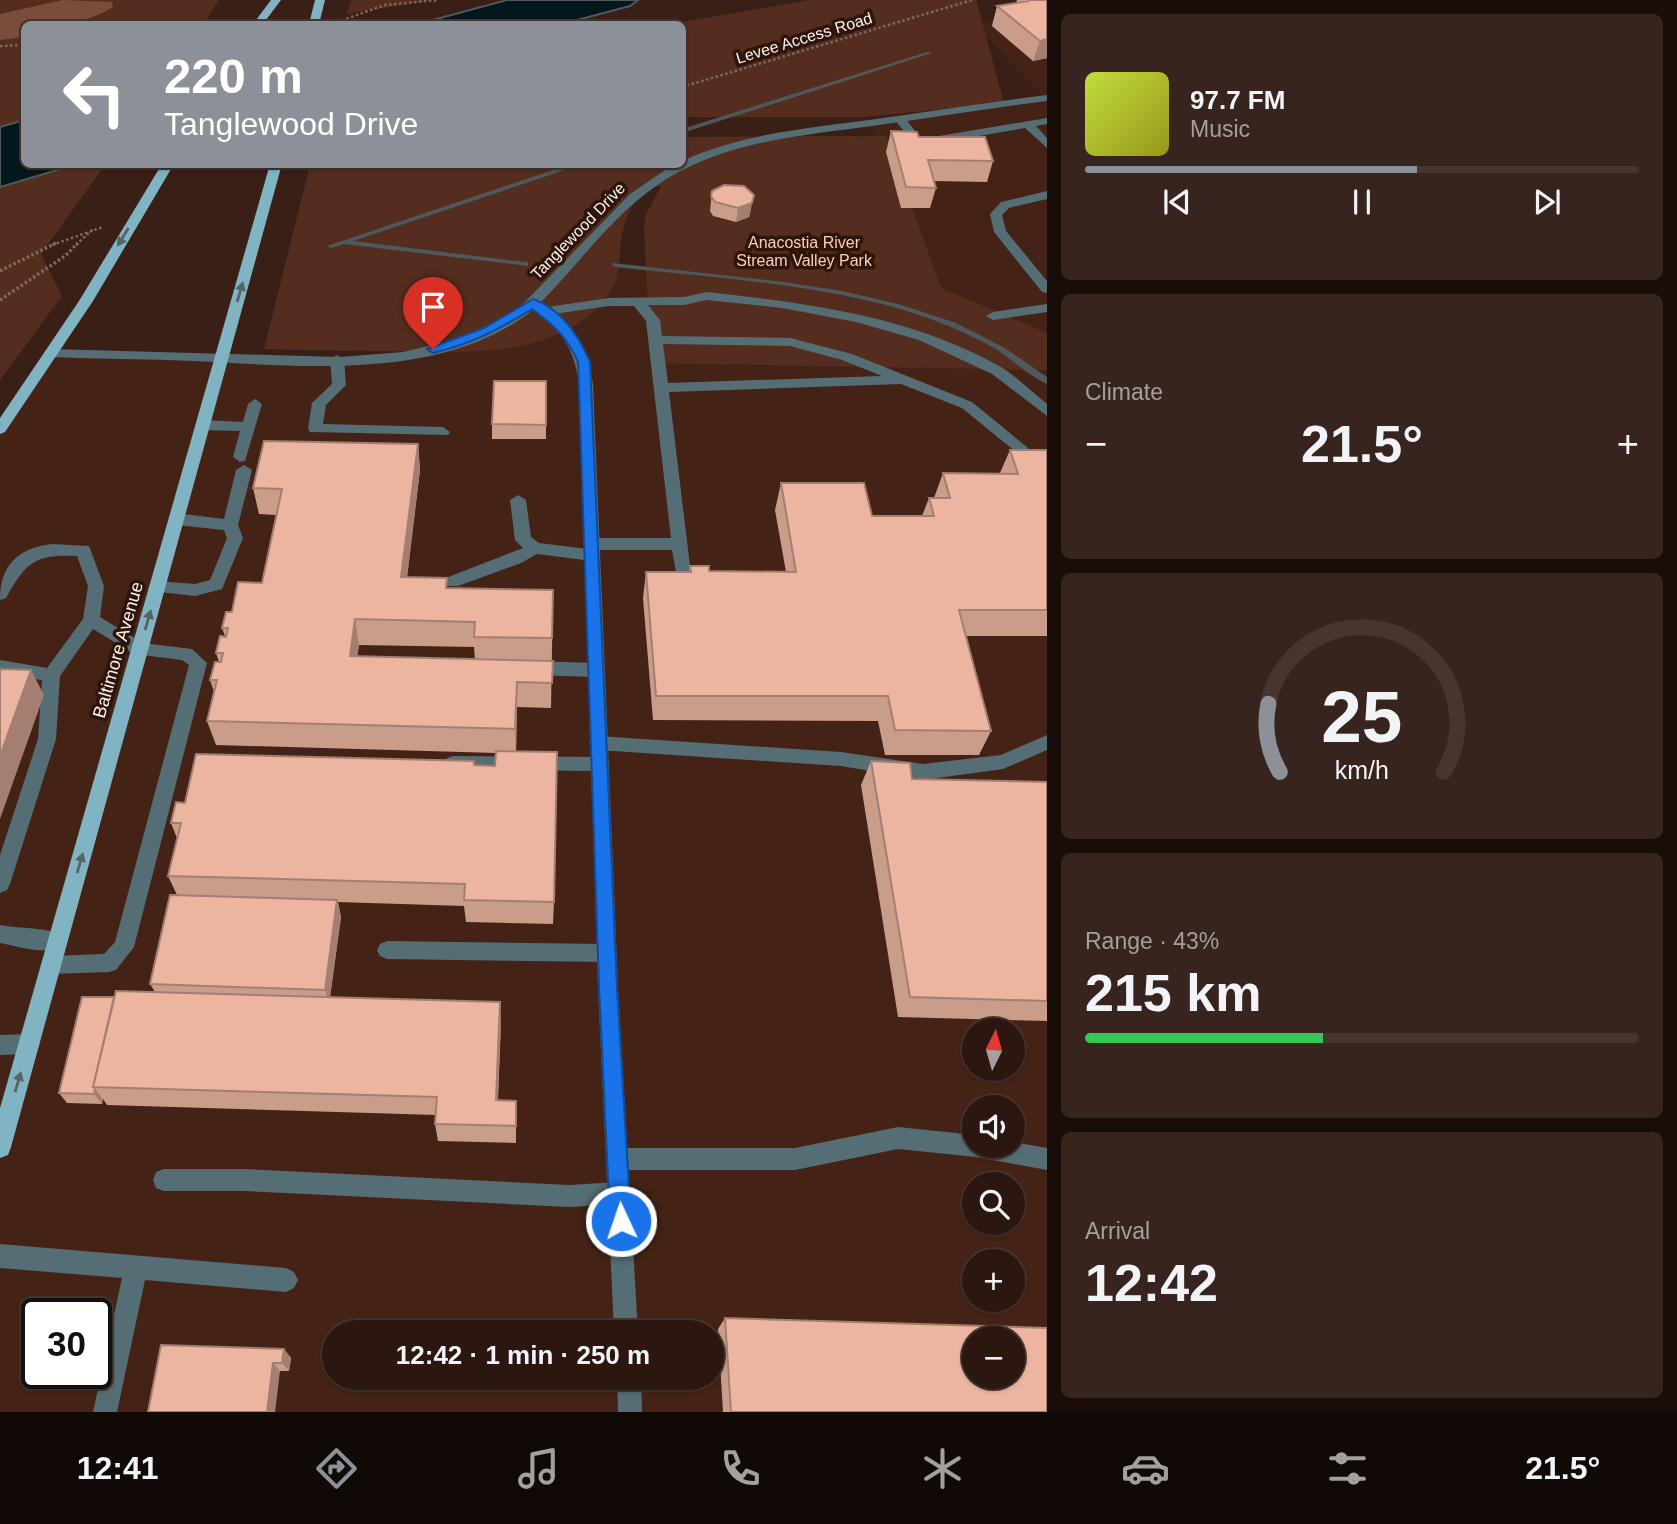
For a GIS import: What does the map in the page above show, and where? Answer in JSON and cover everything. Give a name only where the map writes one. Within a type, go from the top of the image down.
[{"type":"main road","points":[[261,21],[273,1]]},
{"type":"main road","points":[[0,429],[51,353],[166,168]]},
{"type":"main road","name":"Baltimore Avenue","points":[[0,1147],[275,168]]},
{"type":"street","name":"Tanglewood Drive","points":[[686,163],[751,142],[900,119],[1044,102]]},
{"type":"street","points":[[900,119],[916,139],[927,142],[1047,121]]},
{"type":"street","points":[[1027,124],[1047,145]]},
{"type":"street","name":"Tanglewood Drive","points":[[51,353],[337,359],[411,354],[455,344],[540,307],[605,224],[650,184],[677,168]]},
{"type":"street","points":[[1047,195],[1005,205],[996,214],[1000,232],[1047,289]]},
{"type":"street","points":[[540,307],[684,301],[707,296],[782,304],[859,318],[924,337],[996,371],[1047,411]]},
{"type":"street","points":[[636,301],[653,320],[682,575]]},
{"type":"street","points":[[540,307],[575,341],[584,362],[607,953],[625,1320]]},
{"type":"street","points":[[993,316],[1047,308]]},
{"type":"street","points":[[655,340],[790,342],[847,357],[967,405],[1021,448]]},
{"type":"street","points":[[337,359],[339,385],[319,402],[315,429],[443,432]]},
{"type":"street","points":[[661,388],[906,380]]},
{"type":"street","points":[[157,587],[195,590],[216,585],[235,538],[230,525],[255,404]]},
{"type":"street","points":[[203,425],[248,428]]},
{"type":"street","points":[[518,500],[523,540],[536,548]]},
{"type":"street","points":[[176,519],[230,525]]},
{"type":"street","points":[[452,582],[536,548],[592,549],[679,544]]},
{"type":"street","points":[[0,594],[17,564],[45,548],[83,550],[96,586],[91,620],[51,675],[47,739],[0,884]]},
{"type":"street","points":[[51,965],[109,963],[124,947],[198,663],[186,654],[140,649],[91,620]]},
{"type":"street","points":[[0,667],[51,675]]},
{"type":"street","points":[[517,668],[596,670]]},
{"type":"street","points":[[598,743],[841,759],[923,772],[1003,762],[1047,741]]},
{"type":"street","points":[[434,763],[600,764]]},
{"type":"street","points":[[0,934],[23,939],[58,941]]},
{"type":"street","points":[[387,950],[607,953]]},
{"type":"street","points":[[0,1045],[29,1044]]},
{"type":"street","points":[[617,1159],[796,1159],[898,1138],[962,1145]]},
{"type":"street","points":[[1025,1155],[1047,1159]]},
{"type":"street","points":[[164,1180],[245,1180],[569,1196],[619,1193]]},
{"type":"street","points":[[0,1256],[286,1280]]},
{"type":"street","points":[[105,1412],[136,1267]]},
{"type":"street","points":[[630,1390],[631,1412]]},
{"type":"path","points":[[339,21],[385,5],[438,0]]},
{"type":"path","name":"Levee Access Road","points":[[686,86],[972,0]]},
{"type":"path","points":[[0,46],[21,45]]},
{"type":"path","points":[[0,271],[94,228],[132,223]]},
{"type":"path","points":[[0,300],[65,256],[84,241],[94,228]]},
{"type":"shaded area","points":[[63,0],[112,2],[113,7],[80,21],[21,21],[21,37],[0,40],[0,14]]},
{"type":"shaded area","points":[[507,0],[638,0],[630,6],[573,21],[429,21]]},
{"type":"shaded area","points":[[1047,0],[1047,1412],[0,1412],[0,429],[51,353],[303,360],[411,354],[616,265],[819,290],[918,312],[871,123],[1043,97],[977,26]]},
{"type":"shaded area","points":[[21,121],[21,168],[64,168],[0,187],[0,127]]},
{"type":"green space","points":[[0,0],[219,0],[205,21],[21,21],[21,168],[103,168],[41,254],[62,296],[0,380]]},
{"type":"green space","points":[[351,0],[434,0],[347,14]]},
{"type":"green space","points":[[809,0],[976,0],[1004,103],[864,117],[686,117],[686,21]]},
{"type":"green space","name":"Anacostia River Stream Valley Park","points":[[886,136],[941,288],[1047,333],[1047,370],[651,363],[644,230],[645,216],[661,186],[644,187],[630,210],[622,235],[616,278],[610,292],[590,314],[566,331],[538,342],[477,351],[264,349],[309,168],[686,168],[686,137]]},
{"type":"building","points":[[1029,0],[1047,0],[1047,39],[1040,41],[997,6]]},
{"type":"building","points":[[891,131],[917,132],[919,137],[985,137],[993,161],[928,160],[936,188],[906,187]]},
{"type":"building","points":[[724,185],[744,186],[754,195],[752,203],[738,208],[715,202],[711,196],[712,191]]},
{"type":"building","points":[[494,381],[546,381],[546,425],[492,424]]},
{"type":"building","points":[[264,441],[418,444],[401,577],[447,578],[446,588],[553,590],[552,638],[474,637],[475,622],[355,619],[350,656],[553,661],[552,683],[517,682],[515,729],[207,721],[217,680],[210,680],[215,662],[221,662],[223,653],[216,653],[220,636],[226,637],[228,628],[222,628],[226,612],[232,612],[238,582],[262,583],[282,489],[253,488]]},
{"type":"building","points":[[1010,450],[1047,450],[1047,610],[959,610],[991,731],[895,730],[888,696],[656,696],[646,572],[691,572],[690,566],[709,566],[709,571],[796,572],[781,483],[864,483],[872,516],[934,516],[929,498],[950,498],[943,473],[1018,474]]},
{"type":"building","points":[[0,669],[31,670],[0,756]]},
{"type":"building","points":[[496,751],[557,752],[554,902],[464,900],[465,884],[168,876],[181,823],[171,823],[176,802],[185,803],[196,754],[474,761],[474,765],[495,766]]},
{"type":"building","points":[[871,761],[910,763],[912,779],[1047,782],[1047,1001],[910,997]]},
{"type":"building","points":[[170,895],[337,900],[325,990],[150,984]]},
{"type":"building","points":[[116,991],[500,1002],[496,1100],[516,1101],[516,1126],[435,1124],[437,1097],[93,1087]]},
{"type":"building","points":[[82,997],[114,997],[93,1087],[94,1094],[59,1093]]},
{"type":"building","points":[[725,1318],[983,1326],[962,1326],[962,1389],[1025,1389],[1025,1327],[1047,1328],[1047,1412],[731,1412]]},
{"type":"building","points":[[161,1345],[284,1349],[282,1363],[273,1363],[267,1412],[148,1412]]},
{"type":"waterway","points":[[686,130],[929,53]]},
{"type":"waterway","points":[[331,246],[568,168]]},
{"type":"waterway","points":[[347,243],[525,264]]},
{"type":"waterway","points":[[616,265],[784,284],[899,307],[953,325],[1003,349],[1047,381]]},
{"type":"route","points":[[433,349],[455,344],[489,330],[533,303],[563,326],[575,341],[584,362],[608,987],[621,1221]]}]
